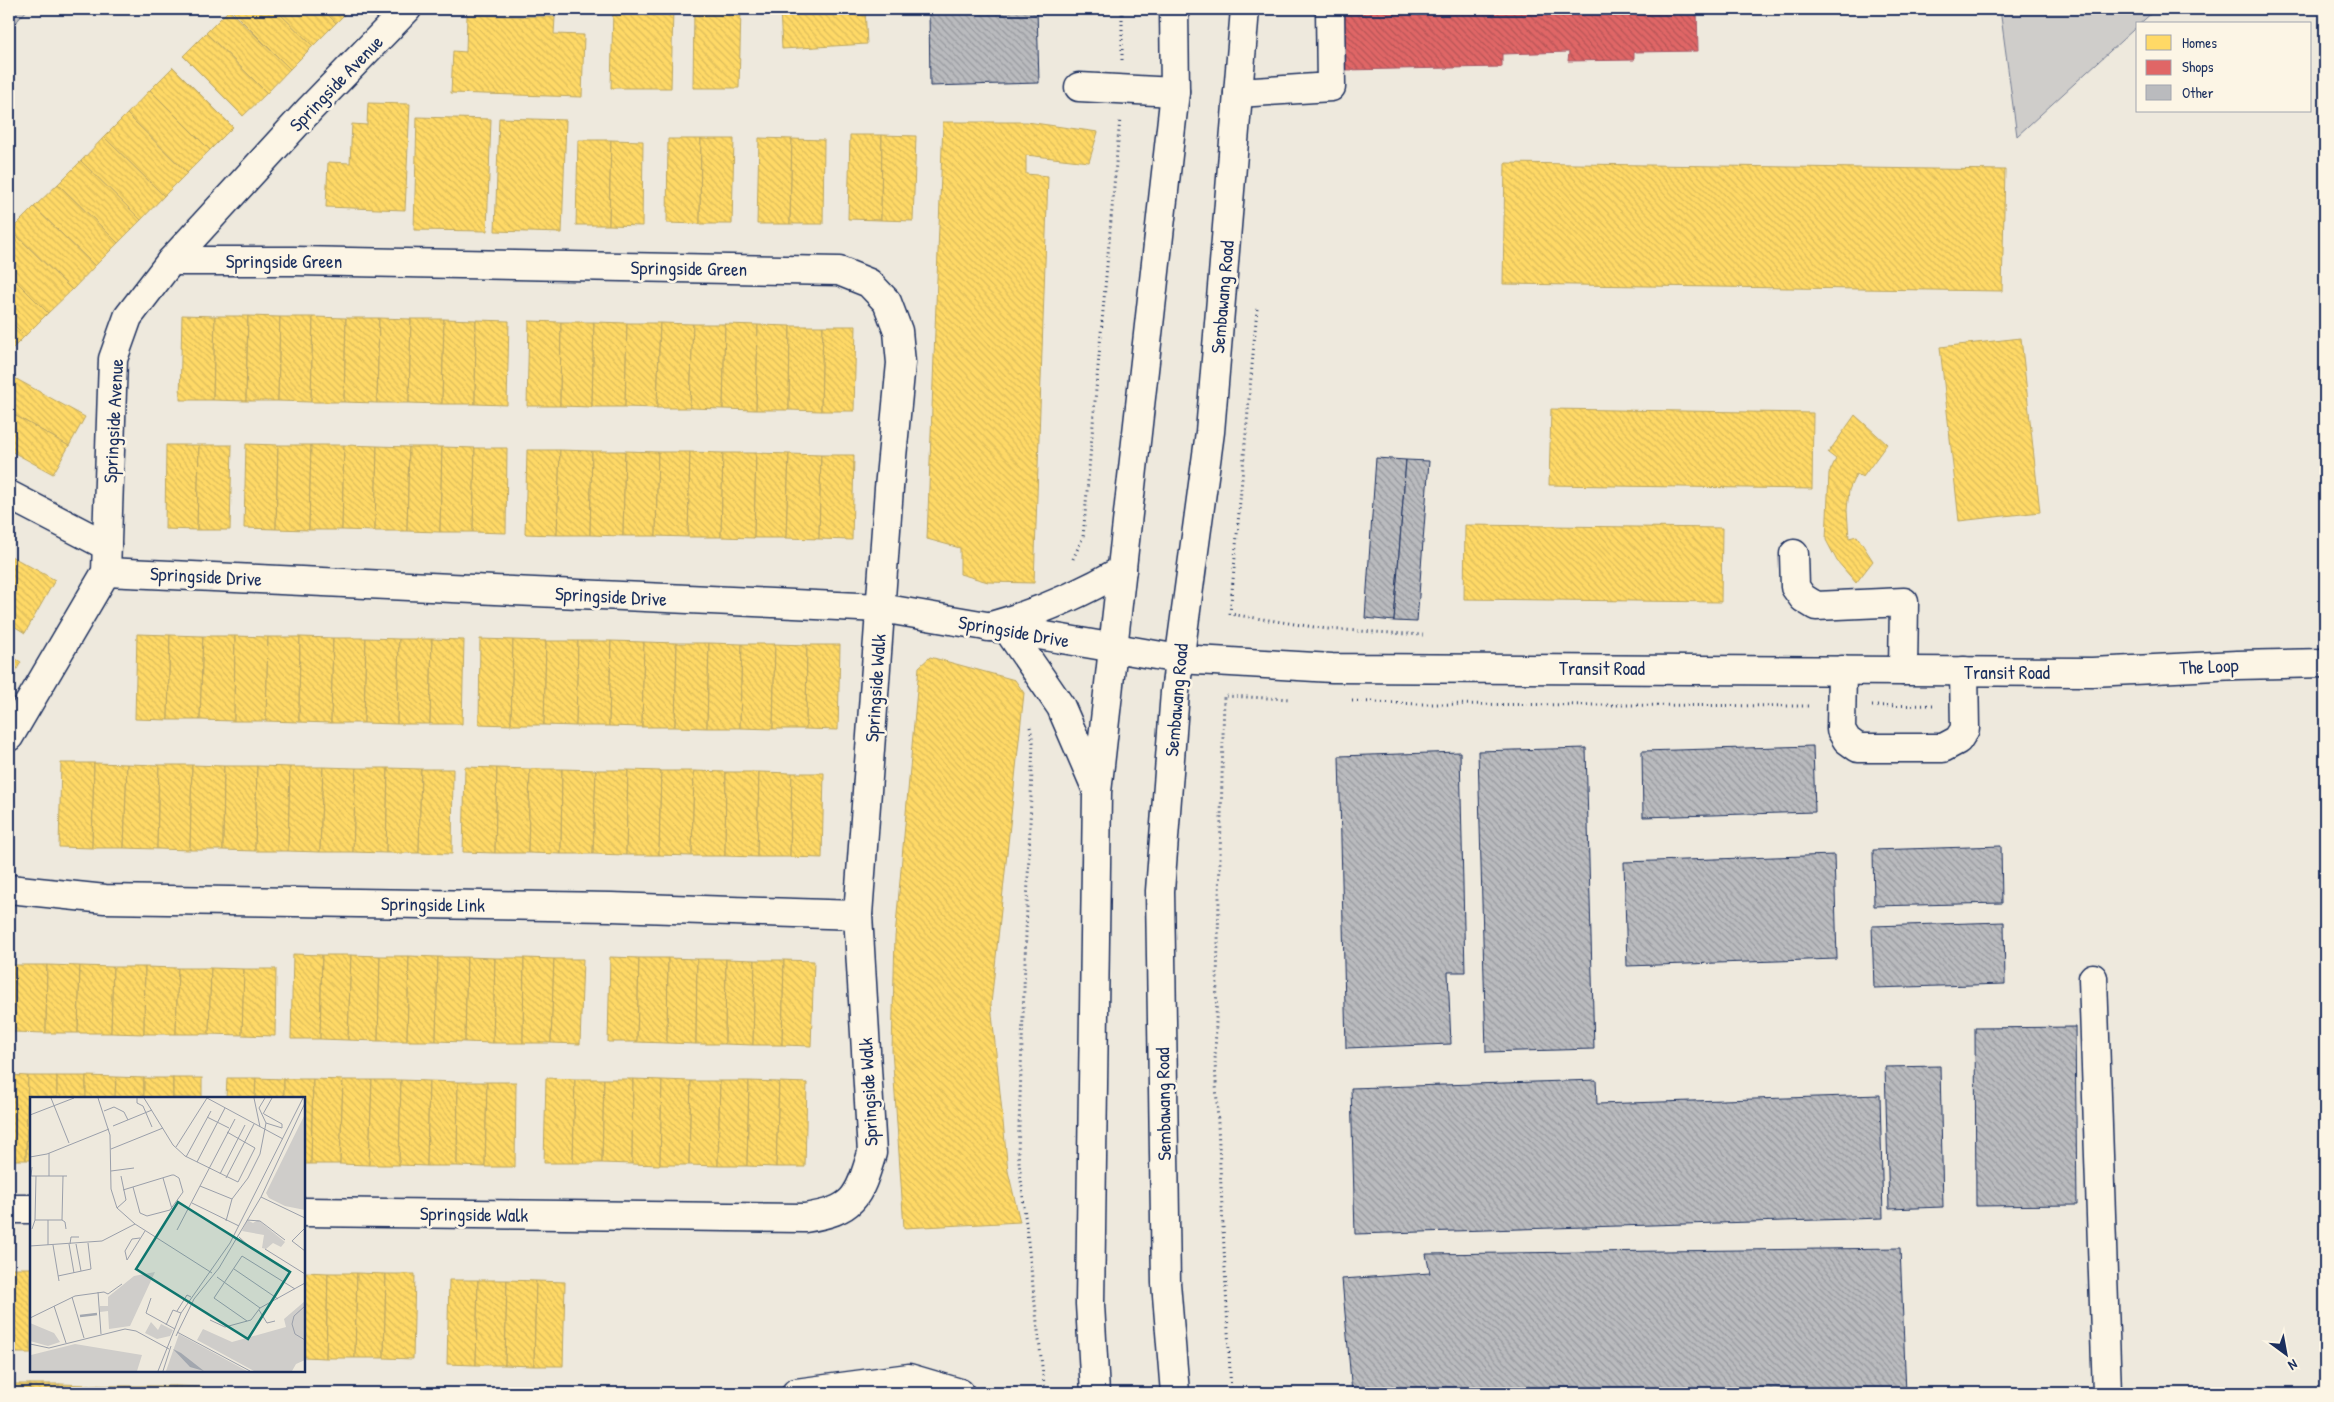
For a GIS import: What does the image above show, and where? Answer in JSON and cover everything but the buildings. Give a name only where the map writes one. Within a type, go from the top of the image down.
[{"type":"street","name":"Springside Avenue","points":[[9,737],[106,559],[114,359],[128,317],[171,261],[310,108],[408,9]]},
{"type":"street","points":[[1095,1393],[1090,1304],[1097,792],[1175,92],[1174,9]]},
{"type":"street","name":"Sembawang Road","points":[[1175,1393],[1166,1283],[1160,891],[1179,658],[1210,432],[1245,9]]},
{"type":"street","points":[[1238,93],[1331,87],[1330,9]]},
{"type":"street","points":[[1079,87],[1175,92]]},
{"type":"street","name":"Springside Green","points":[[171,261],[294,260],[839,271],[869,284],[887,302],[898,331],[901,362],[881,608]]},
{"type":"street","name":"Springside Drive","points":[[9,495],[106,559],[881,608],[1113,647]]},
{"type":"street","points":[[1794,554],[1794,587],[1803,598],[1816,606],[1904,602],[1903,671]]},
{"type":"street","points":[[1097,792],[1061,707],[998,629],[1087,591],[1122,570]]},
{"type":"street","name":"Springside Walk","points":[[305,1212],[805,1218],[831,1214],[852,1202],[862,1186],[872,1153],[858,914],[881,608]]},
{"type":"street","name":"Transit Road","points":[[1113,647],[1179,658],[1332,668],[2092,672]]},
{"type":"street","name":"The Loop","points":[[2092,672],[2237,664],[2325,663]]},
{"type":"street","points":[[1842,670],[1841,730],[1847,740],[1858,748],[1943,748],[1958,740],[1965,729],[1964,671]]},
{"type":"street","name":"Springside Link","points":[[9,889],[105,899],[601,907],[858,914]]},
{"type":"street","points":[[2093,978],[2107,1393]]},
{"type":"street","points":[[9,1209],[30,1209]]},
{"type":"street","points":[[796,1393],[909,1378],[960,1393]]},
{"type":"path","points":[[1073,558],[1083,537],[1123,89],[1122,9]]},
{"type":"path","points":[[1257,309],[1230,614],[1327,628],[1426,636]]},
{"type":"path","points":[[1231,1393],[1215,1062],[1224,696],[1292,699]]},
{"type":"path","points":[[1351,701],[1419,704],[1840,706],[1965,704]]},
{"type":"path","points":[[1030,727],[1033,742],[1018,1153],[1045,1393]]},
{"type":"green space","points":[[9,9],[28,9],[9,30]]},
{"type":"green space","points":[[2000,9],[2156,9],[2142,22],[2136,22],[2136,27],[2017,136]]}]
